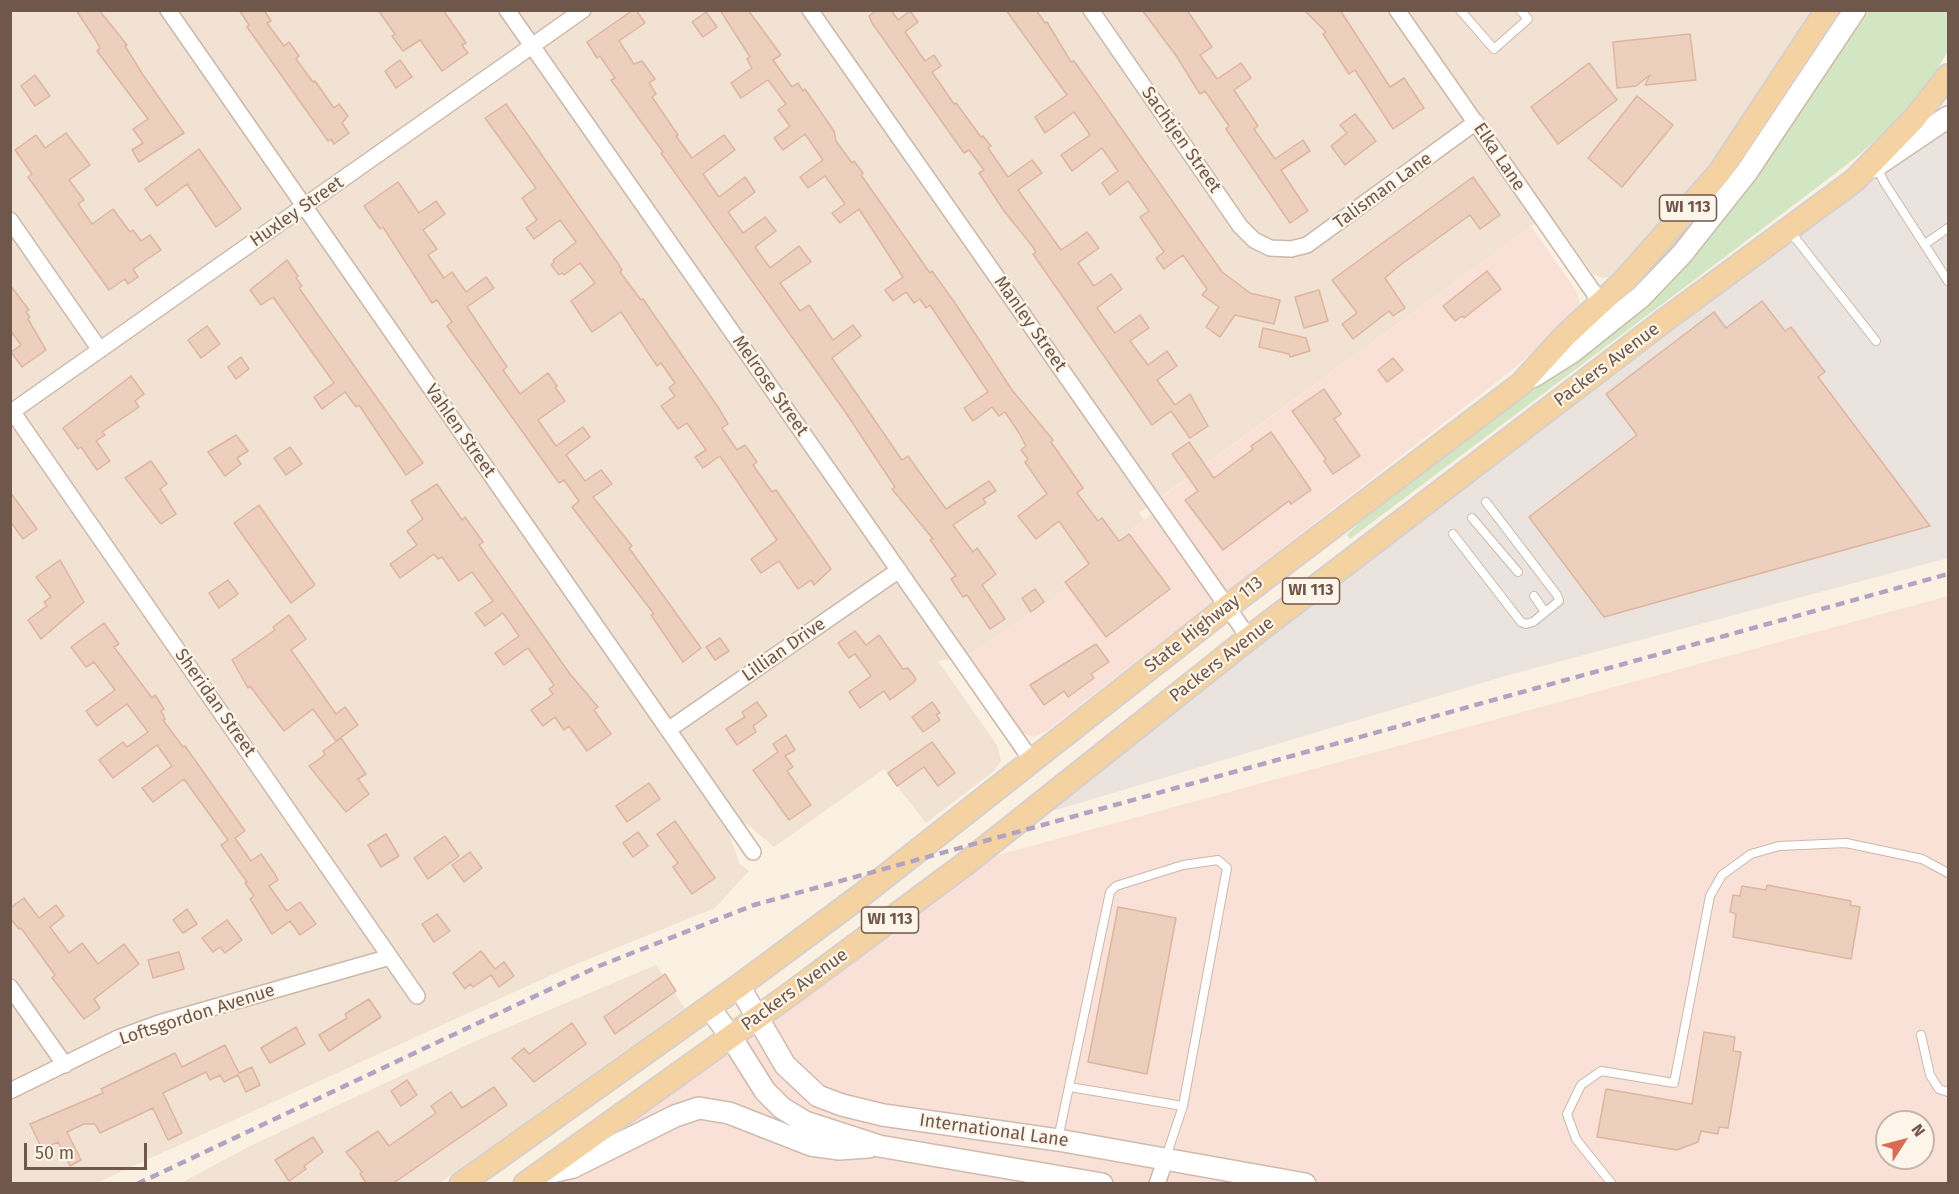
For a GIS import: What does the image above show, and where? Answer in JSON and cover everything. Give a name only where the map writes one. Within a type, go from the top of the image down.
[{"type":"main road","name":"WI 113","points":[[1521,384],[1557,344],[1624,281],[1720,172],[1827,10]]},
{"type":"main road","name":"Packers Avenue","points":[[1521,384],[1572,352],[1641,297],[1682,254],[1747,172],[1855,10]]},
{"type":"main road","name":"WI 113","points":[[1855,180],[1914,119],[1948,76]]},
{"type":"main road","name":"Packers Avenue","points":[[530,1180],[731,1037],[983,849],[1249,638],[1788,229],[1948,117]]},
{"type":"main road","name":"State Highway 113","points":[[1032,761],[1227,607],[1521,384]]},
{"type":"main road","name":"Packers Avenue","points":[[461,1184],[739,986],[859,897],[1032,761]]},
{"type":"main road","name":"International Lane","points":[[739,986],[785,1065],[818,1096],[842,1105],[883,1115],[1058,1140],[1305,1184]]},
{"type":"main road","name":"International Lane","points":[[709,1007],[731,1037],[751,1072],[782,1108],[805,1122],[879,1146],[1102,1184]]},
{"type":"main road","points":[[530,1180],[573,1167],[675,1116],[699,1108],[729,1113],[811,1145],[838,1149],[879,1146]]},
{"type":"street","name":"Vahlen Street","points":[[168,10],[753,852]]},
{"type":"street","name":"Melrose Street","points":[[507,10],[1032,761]]},
{"type":"street","name":"Huxley Street","points":[[11,412],[584,10]]},
{"type":"street","name":"Manley Street","points":[[810,10],[1249,638]]},
{"type":"street","name":"Sachtjen Street","points":[[1091,10],[1240,226],[1254,240],[1270,248],[1285,249]]},
{"type":"street","name":"Elka Lane","points":[[1397,10],[1601,303]]},
{"type":"street","name":"Talisman Lane","points":[[1285,249],[1307,244],[1322,235],[1476,122]]},
{"type":"street","points":[[10,220],[100,350]]},
{"type":"street","name":"Sheridan Street","points":[[11,412],[417,996]]},
{"type":"street","name":"Lillian Drive","points":[[668,730],[899,570]]},
{"type":"street","name":"Loftsgordon Avenue","points":[[10,1091],[118,1038],[159,1023],[390,957]]},
{"type":"street","points":[[10,987],[65,1065]]},
{"type":"street","points":[[1157,1184],[1166,1158]]},
{"type":"lane","points":[[1460,10],[1494,49],[1528,19],[1520,10]]},
{"type":"lane","points":[[1877,166],[1884,182],[1948,281]]},
{"type":"lane","points":[[1925,244],[1948,228]]},
{"type":"lane","points":[[1788,229],[1876,341]]},
{"type":"lane","points":[[1453,534],[1521,622],[1527,624],[1533,622],[1558,601],[1557,595],[1486,502]]},
{"type":"lane","points":[[1473,518],[1518,573]]},
{"type":"lane","points":[[1534,596],[1545,612]]},
{"type":"lane","points":[[1612,1184],[1576,1139],[1567,1114],[1581,1085],[1601,1071],[1674,1083],[1710,896],[1722,875],[1752,854],[1779,846],[1846,843],[1922,859],[1948,873]]},
{"type":"lane","points":[[1058,1140],[1110,892],[1116,886],[1183,866],[1218,860],[1227,868],[1183,1106],[1166,1158]]},
{"type":"lane","points":[[1922,1035],[1930,1075],[1938,1089],[1948,1092]]},
{"type":"lane","points":[[1070,1087],[1183,1106]]},
{"type":"shaded area","points":[[10,11],[1815,11],[1728,141],[1677,208],[1614,276],[1603,278],[1593,274],[1549,213],[1139,513],[1144,520],[1062,582],[1066,589],[967,656],[938,661],[998,747],[1001,761],[994,771],[926,823],[884,769],[774,847],[747,824],[730,836],[739,863],[749,871],[715,908],[569,967],[94,1184],[11,1183]]},
{"type":"shaded area","points":[[1948,117],[1948,558],[1505,676],[1019,821]]},
{"type":"shaded area","points":[[1531,226],[1577,292],[1580,305],[1577,313],[1512,370],[1045,732],[1034,737],[1019,732],[967,656],[1066,589],[1062,582],[1164,505],[1159,499]]},
{"type":"shaded area","points":[[1948,596],[1948,1183],[525,1184],[965,864]]},
{"type":"shaded area","points":[[656,965],[685,1008],[440,1183],[179,1184],[250,1146],[478,1040]]},
{"type":"green space","points":[[1837,11],[1844,11],[1725,188],[1687,236],[1637,288],[1634,284]]},
{"type":"green space","points":[[1869,11],[1948,11],[1948,51],[1935,73],[1894,123],[1859,155],[1786,211],[1350,539],[1347,535],[1373,509],[1651,294],[1722,221],[1774,151]]},
{"type":"building","points":[[76,10],[99,10],[127,45],[125,46],[143,75],[184,133],[139,162],[132,150],[143,143],[133,129],[148,119],[97,51],[100,48]]},
{"type":"building","points":[[239,10],[264,10],[271,21],[267,23],[284,46],[289,42],[299,56],[296,59],[313,82],[315,81],[334,108],[339,104],[348,116],[342,123],[349,133],[334,144],[331,139],[328,141],[247,27],[249,25]]},
{"type":"building","points":[[378,10],[443,10],[466,43],[462,45],[468,53],[442,71],[420,40],[403,51],[392,36],[395,34]]},
{"type":"building","points":[[636,10],[645,23],[619,41],[634,64],[642,61],[655,79],[649,83],[656,94],[652,97],[678,135],[676,136],[692,158],[724,135],[735,150],[703,174],[719,197],[745,177],[755,192],[728,212],[743,233],[765,217],[776,231],[755,247],[770,268],[799,246],[811,262],[780,283],[800,311],[809,305],[833,340],[853,325],[861,336],[832,358],[902,460],[908,456],[946,509],[989,481],[996,491],[983,499],[986,503],[953,525],[973,552],[977,548],[996,574],[982,585],[1005,619],[990,629],[967,595],[963,597],[951,579],[956,576],[930,540],[933,539],[892,489],[895,487],[846,413],[661,153],[663,152],[611,80],[615,78],[600,56],[597,58],[587,42]]},
{"type":"building","points":[[720,10],[748,10],[781,55],[773,60],[792,87],[798,83],[803,91],[805,89],[834,131],[836,141],[852,163],[854,161],[863,173],[861,175],[930,273],[932,271],[955,303],[1012,390],[1053,440],[1051,442],[1083,488],[1077,493],[1098,521],[1102,518],[1119,541],[1129,534],[1170,589],[1106,637],[1065,582],[1089,564],[1059,521],[1036,539],[1018,516],[1047,494],[1025,462],[1028,459],[1021,450],[1026,446],[1019,433],[1005,412],[999,416],[992,407],[973,421],[964,408],[988,392],[930,305],[926,308],[920,299],[914,303],[906,292],[893,301],[885,290],[903,277],[859,209],[840,223],[832,213],[845,204],[825,176],[808,188],[800,177],[823,160],[805,134],[783,150],[774,138],[790,126],[778,110],[786,104],[768,80],[741,98],[731,83],[752,68],[747,59],[750,57]]},
{"type":"building","points":[[877,10],[891,10],[898,20],[910,11],[918,22],[905,32],[925,61],[934,55],[941,66],[932,72],[954,104],[956,103],[981,137],[983,136],[991,146],[988,148],[1008,177],[1032,160],[1042,173],[1018,190],[1061,250],[1087,232],[1099,248],[1078,263],[1094,286],[1111,274],[1122,289],[1097,308],[1115,333],[1140,315],[1149,328],[1130,341],[1148,365],[1167,351],[1177,366],[1157,380],[1175,405],[1190,394],[1208,426],[1190,438],[1171,411],[1152,425],[1033,254],[1036,252],[1033,247],[1004,211],[979,173],[984,170],[969,150],[964,153],[872,23],[869,16]]},
{"type":"building","points":[[1006,10],[1036,10],[1045,23],[1047,22],[1071,62],[1074,61],[1222,272],[1250,293],[1280,300],[1274,324],[1235,315],[1220,337],[1206,327],[1219,307],[1202,295],[1207,289],[1183,255],[1164,269],[1156,258],[1164,252],[1140,217],[1149,211],[1128,181],[1110,195],[1102,183],[1118,171],[1102,148],[1072,171],[1061,155],[1090,135],[1074,112],[1045,133],[1035,117],[1067,95]]},
{"type":"building","points":[[1142,10],[1187,10],[1212,47],[1200,55],[1217,79],[1241,63],[1251,78],[1234,90],[1258,126],[1254,129],[1275,159],[1303,140],[1310,151],[1281,170],[1308,211],[1290,223],[1226,129],[1229,126],[1205,91],[1200,94],[1177,57]]},
{"type":"building","points":[[1304,10],[1340,10],[1390,87],[1404,78],[1424,108],[1393,129],[1355,70],[1349,74],[1323,34],[1326,32]]},
{"type":"building","points":[[706,12],[717,27],[703,37],[692,22]]},
{"type":"building","points":[[1690,34],[1696,80],[1645,85],[1650,75],[1636,86],[1617,88],[1613,42]]},
{"type":"building","points":[[400,60],[412,77],[396,88],[385,71]]},
{"type":"building","points":[[1589,63],[1617,100],[1558,144],[1531,107]]},
{"type":"building","points":[[35,75],[50,96],[35,106],[21,86]]},
{"type":"building","points":[[1637,96],[1673,125],[1622,187],[1588,158]]},
{"type":"building","points":[[506,104],[617,262],[622,270],[620,272],[641,300],[643,299],[718,407],[728,424],[722,428],[737,450],[745,445],[757,462],[753,465],[772,492],[776,490],[831,569],[814,585],[811,580],[798,589],[779,561],[761,573],[751,559],[777,540],[720,456],[703,468],[695,457],[706,450],[687,423],[678,429],[661,406],[675,396],[669,388],[675,383],[661,363],[657,366],[621,312],[592,332],[571,301],[595,283],[580,263],[564,275],[562,273],[559,275],[551,265],[553,260],[576,242],[560,220],[534,239],[526,228],[537,220],[522,198],[536,188],[485,118]]},
{"type":"building","points":[[1355,114],[1376,141],[1345,165],[1331,146],[1347,133],[1340,125]]},
{"type":"building","points":[[66,133],[90,165],[69,180],[84,200],[78,204],[92,224],[113,209],[130,232],[133,230],[141,241],[150,235],[161,250],[133,269],[138,277],[128,284],[125,279],[109,290],[28,177],[32,174],[15,150],[36,135],[45,148]]},
{"type":"building","points":[[199,149],[241,209],[216,227],[187,184],[157,206],[145,189]]},
{"type":"building","points":[[1473,177],[1500,215],[1480,229],[1470,215],[1399,266],[1385,278],[1405,308],[1393,316],[1389,311],[1353,339],[1342,324],[1357,313],[1332,280]]},
{"type":"building","points":[[398,182],[419,213],[436,201],[445,214],[423,230],[437,249],[428,255],[444,278],[452,272],[466,292],[486,277],[494,288],[467,307],[507,367],[503,370],[520,394],[548,373],[557,386],[555,387],[565,401],[538,420],[556,446],[583,427],[590,437],[566,455],[585,481],[601,470],[612,484],[593,497],[632,546],[629,548],[701,648],[683,662],[651,615],[654,614],[572,507],[579,501],[564,480],[559,483],[447,326],[452,322],[437,300],[432,303],[383,227],[380,229],[364,206]]},
{"type":"building","points":[[287,260],[298,276],[296,278],[302,286],[299,288],[423,463],[406,475],[359,405],[356,407],[345,392],[322,409],[314,397],[334,383],[273,297],[261,305],[250,290]]},
{"type":"building","points":[[1487,271],[1501,289],[1464,318],[1462,316],[1455,321],[1443,306]]},
{"type":"building","points":[[10,285],[29,310],[26,312],[30,317],[28,319],[46,350],[22,367],[11,352],[21,345],[10,330]]},
{"type":"building","points":[[1319,290],[1328,321],[1304,328],[1295,297]]},
{"type":"building","points":[[1762,301],[1785,331],[1791,327],[1825,372],[1818,377],[1930,526],[1604,617],[1529,517],[1637,435],[1606,394],[1714,312],[1726,328]]},
{"type":"building","points":[[207,326],[220,344],[201,358],[188,340]]},
{"type":"building","points":[[1263,328],[1306,338],[1310,351],[1290,357],[1289,354],[1259,347]]},
{"type":"building","points":[[241,357],[249,369],[236,379],[228,367]]},
{"type":"building","points":[[1393,358],[1403,370],[1387,382],[1378,370]]},
{"type":"building","points":[[131,376],[144,394],[135,401],[139,407],[102,432],[105,435],[96,441],[110,461],[97,470],[81,447],[78,449],[63,428]]},
{"type":"building","points":[[1324,389],[1341,414],[1334,419],[1360,456],[1333,474],[1324,461],[1326,459],[1292,411]]},
{"type":"building","points":[[1271,432],[1311,490],[1291,504],[1289,501],[1223,550],[1185,500],[1198,491],[1172,454],[1189,442],[1214,478],[1253,449],[1251,446]]},
{"type":"building","points":[[236,435],[248,451],[237,458],[241,464],[225,476],[208,452]]},
{"type":"building","points":[[290,447],[302,464],[286,475],[274,458]]},
{"type":"building","points":[[151,461],[167,484],[160,489],[176,514],[161,524],[125,478]]},
{"type":"building","points":[[437,484],[462,520],[465,517],[483,542],[479,545],[570,674],[598,707],[594,710],[611,734],[587,751],[569,726],[564,730],[555,717],[543,726],[531,710],[553,694],[549,689],[554,685],[528,648],[504,665],[495,653],[519,636],[503,613],[485,626],[475,613],[493,601],[472,572],[459,581],[442,557],[438,559],[434,554],[400,578],[390,564],[417,545],[407,531],[423,519],[411,501]]},
{"type":"building","points":[[10,492],[37,529],[23,539],[10,521]]},
{"type":"building","points":[[259,505],[315,585],[291,603],[234,523]]},
{"type":"building","points":[[60,560],[84,602],[41,639],[28,620],[47,606],[44,602],[51,597],[36,577]]},
{"type":"building","points":[[228,580],[238,594],[219,608],[209,593]]},
{"type":"building","points":[[1035,589],[1044,602],[1031,612],[1022,598]]},
{"type":"building","points":[[289,615],[306,639],[291,650],[336,714],[345,707],[358,725],[336,741],[313,709],[284,731],[250,686],[248,688],[232,660],[275,630],[273,627]]},
{"type":"building","points":[[104,623],[119,644],[114,647],[152,698],[155,695],[164,709],[161,711],[165,719],[163,720],[183,747],[185,746],[245,831],[235,838],[251,861],[261,854],[278,880],[269,886],[287,911],[300,902],[316,924],[300,935],[290,921],[272,934],[250,899],[254,896],[245,883],[247,882],[221,845],[228,840],[184,779],[153,802],[142,788],[172,766],[157,745],[113,778],[99,760],[123,742],[127,747],[148,732],[127,704],[97,726],[86,711],[115,690],[94,662],[86,667],[71,647]]},
{"type":"building","points":[[855,631],[866,645],[879,635],[903,669],[908,668],[916,679],[913,683],[890,700],[884,691],[860,708],[849,692],[871,676],[855,654],[849,658],[838,643]]},
{"type":"building","points":[[720,638],[729,651],[715,660],[706,647]]},
{"type":"building","points":[[1096,644],[1109,662],[1091,674],[1094,678],[1068,697],[1064,691],[1044,705],[1030,685]]},
{"type":"building","points":[[757,702],[767,716],[753,726],[756,732],[737,745],[726,729],[745,717],[742,712]]},
{"type":"building","points":[[932,702],[940,713],[936,715],[940,720],[923,732],[912,717]]},
{"type":"building","points":[[786,735],[795,750],[785,756],[793,767],[787,771],[811,805],[789,820],[753,770],[778,752],[773,744]]},
{"type":"building","points":[[341,738],[366,774],[358,779],[369,794],[346,812],[309,766],[325,755],[323,751]]},
{"type":"building","points":[[932,742],[955,773],[938,786],[924,767],[897,786],[888,773]]},
{"type":"building","points":[[649,783],[660,799],[627,822],[616,806]]},
{"type":"building","points":[[675,821],[715,878],[692,894],[673,867],[678,863],[657,834]]},
{"type":"building","points":[[638,832],[648,846],[633,857],[623,843]]},
{"type":"building","points":[[386,834],[399,856],[381,867],[368,845]]},
{"type":"building","points":[[445,836],[459,856],[428,879],[414,858]]},
{"type":"building","points":[[470,852],[482,868],[464,882],[452,865]]},
{"type":"building","points":[[1767,885],[1851,901],[1850,905],[1860,907],[1851,959],[1733,937],[1736,914],[1730,912],[1733,895],[1740,896],[1742,886],[1766,890]]},
{"type":"building","points":[[24,898],[39,918],[56,905],[64,916],[50,927],[69,953],[82,943],[98,964],[124,944],[139,964],[94,999],[100,1008],[84,1019],[52,978],[55,975],[21,928],[19,929],[10,918],[10,908]]},
{"type":"building","points":[[1118,907],[1176,918],[1147,1074],[1088,1062]]},
{"type":"building","points":[[187,909],[197,924],[183,933],[173,920]]},
{"type":"building","points":[[437,914],[450,931],[434,942],[422,924]]},
{"type":"building","points":[[227,920],[242,940],[225,953],[220,947],[213,952],[202,938]]},
{"type":"building","points":[[481,951],[495,969],[504,962],[514,976],[499,987],[491,975],[473,987],[470,984],[465,989],[453,973]]},
{"type":"building","points":[[179,952],[184,969],[153,978],[148,960]]},
{"type":"building","points":[[665,974],[676,991],[615,1034],[604,1017]]},
{"type":"building","points":[[369,999],[381,1017],[329,1051],[319,1035],[347,1018],[345,1014]]},
{"type":"building","points":[[572,1023],[586,1044],[534,1082],[512,1058],[524,1048],[529,1054]]},
{"type":"building","points":[[296,1027],[305,1044],[270,1063],[261,1048]]},
{"type":"building","points":[[1704,1032],[1735,1037],[1733,1051],[1741,1052],[1728,1128],[1719,1127],[1718,1134],[1701,1131],[1698,1142],[1677,1150],[1597,1137],[1606,1089],[1692,1104]]},
{"type":"building","points":[[225,1045],[239,1073],[252,1067],[260,1085],[246,1092],[238,1075],[224,1082],[220,1075],[210,1080],[206,1072],[163,1093],[182,1133],[168,1140],[153,1108],[100,1133],[95,1124],[84,1124],[67,1132],[81,1160],[70,1166],[58,1142],[42,1149],[30,1124],[103,1093],[101,1089],[175,1053],[182,1067]]},
{"type":"building","points":[[407,1080],[417,1095],[401,1106],[391,1091]]},
{"type":"building","points":[[494,1087],[507,1105],[392,1184],[367,1184],[360,1174],[362,1172],[346,1152],[378,1131],[389,1146],[436,1113],[431,1106],[451,1092],[462,1108]]},
{"type":"building","points":[[313,1137],[323,1152],[304,1166],[306,1169],[289,1181],[275,1160]]},
{"type":"railway","points":[[137,1184],[599,966],[754,905],[1948,574]]}]
